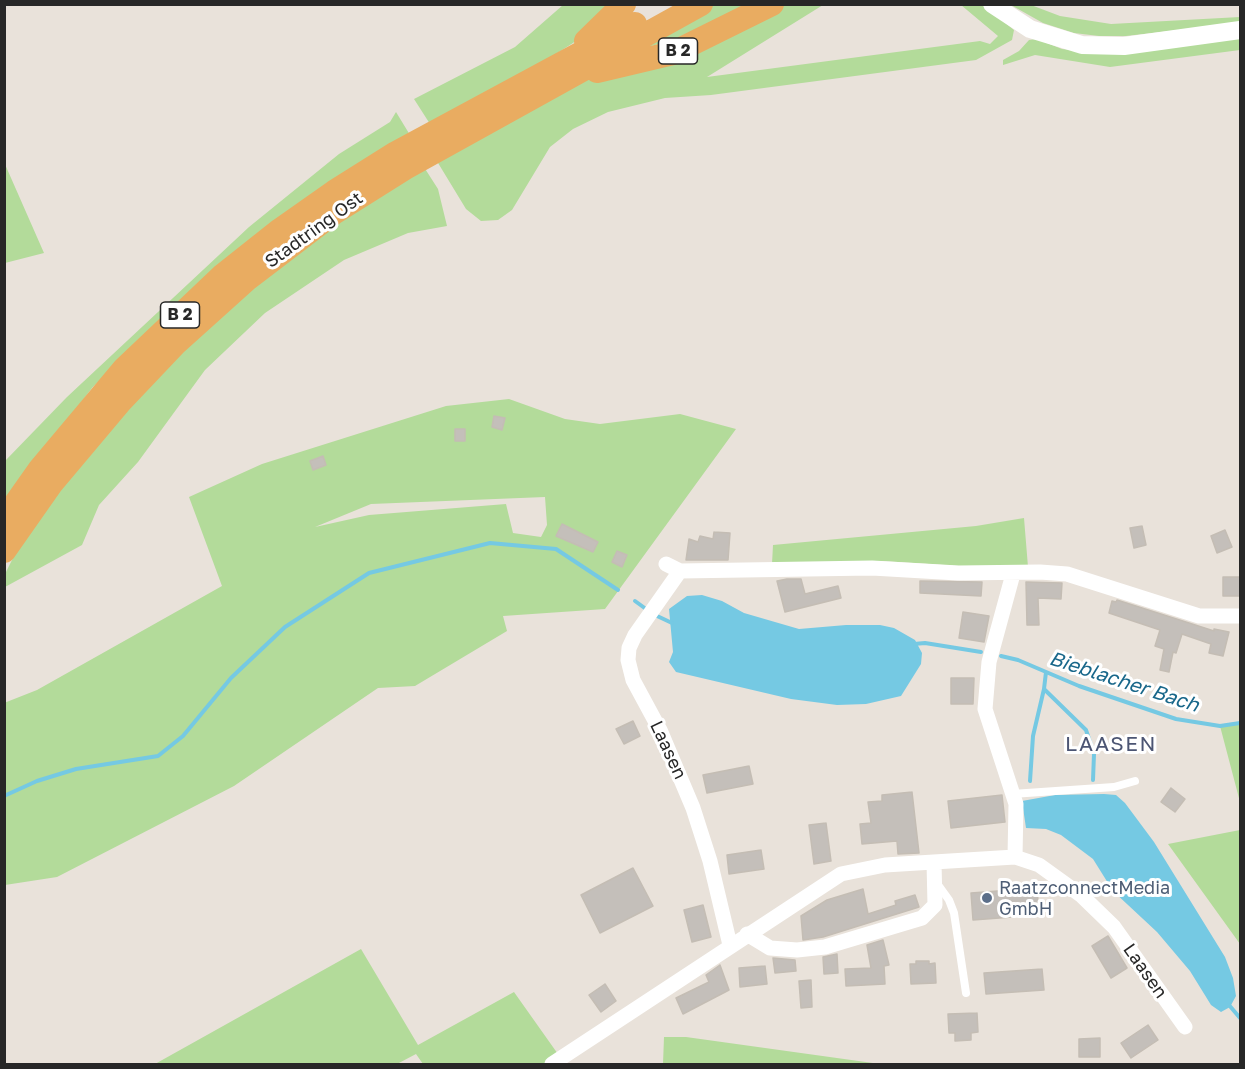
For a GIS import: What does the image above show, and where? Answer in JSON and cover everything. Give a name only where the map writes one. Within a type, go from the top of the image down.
[{"type":"highway","name":"B 2","points":[[572,67],[624,4]]},
{"type":"highway","name":"Stadtring Ost","points":[[572,67],[672,4]]},
{"type":"highway","name":"Stadtring Ost","points":[[6,538],[40,469],[124,369],[222,276],[334,192],[444,125],[572,67],[701,4]]},
{"type":"highway","name":"B 2","points":[[572,67],[673,53],[772,4]]},
{"type":"street","points":[[992,4],[1030,29],[1082,45],[1124,46],[1240,30]]},
{"type":"street","points":[[666,564],[680,571],[872,568],[1067,574],[1199,616],[1240,616]]},
{"type":"street","name":"Laasen","points":[[680,571],[634,635],[628,648],[628,660],[633,680],[660,730],[693,807],[710,861],[730,945]]},
{"type":"street","points":[[1013,574],[988,662],[985,709],[1016,804],[1015,857]]},
{"type":"street","name":"Laasen","points":[[552,1065],[730,945],[841,874],[885,866],[1015,857],[1039,865],[1082,896],[1114,927],[1185,1027]]},
{"type":"street","points":[[747,934],[770,948],[797,950],[825,947],[922,918],[935,905],[934,862]]},
{"type":"lane","points":[[1012,794],[1114,787],[1135,781]]},
{"type":"lane","points":[[936,882],[949,900],[954,913],[966,993]]},
{"type":"green space","points":[[563,5],[614,5],[573,43],[534,68],[430,124],[414,99],[515,47]]},
{"type":"green space","points":[[712,5],[746,5],[673,40],[623,54]]},
{"type":"green space","points":[[784,5],[823,5],[707,77],[980,41],[990,44],[998,36],[961,5],[983,5],[1014,30],[1012,40],[976,60],[711,95],[665,98],[608,112],[573,129],[550,147],[512,210],[498,220],[481,221],[466,209],[435,158],[587,80],[687,54]]},
{"type":"green space","points":[[1011,5],[1031,5],[1060,16],[1111,24],[1240,17],[1240,23],[1126,36],[1099,36],[1074,33],[1043,23]]},
{"type":"green space","points":[[1240,38],[1240,50],[1110,67],[1035,55],[1003,65],[1003,60],[1019,51],[1029,40],[1037,39],[1062,49],[1097,53]]},
{"type":"green space","points":[[396,112],[410,135],[166,314],[92,388],[5,503],[5,461],[67,397],[249,227],[339,154],[390,122]]},
{"type":"green space","points":[[4,162],[44,253],[5,263],[4,263]]},
{"type":"green space","points":[[422,164],[438,189],[447,226],[408,233],[344,260],[265,313],[205,370],[138,462],[99,505],[82,545],[5,587],[4,576],[18,548],[73,472],[143,388],[257,278]]},
{"type":"green space","points":[[509,399],[565,419],[600,424],[680,414],[736,429],[605,609],[503,616],[507,631],[415,686],[378,688],[234,786],[57,877],[5,885],[4,703],[37,690],[222,586],[189,497],[262,464],[446,406]],"holes":[[[545,497],[547,525],[541,537],[513,533],[506,504],[369,515],[315,527],[371,504]]]},
{"type":"green space","points":[[1024,518],[1028,567],[1007,569],[882,561],[772,564],[773,545],[976,526]]},
{"type":"green space","points":[[1240,723],[1240,802],[1220,726]]},
{"type":"green space","points":[[1240,830],[1240,944],[1168,844]]},
{"type":"green space","points":[[361,949],[418,1045],[514,992],[565,1064],[423,1064],[416,1054],[397,1064],[155,1064]]},
{"type":"green space","points":[[664,1037],[686,1037],[880,1064],[663,1064]]},
{"type":"water","points":[[702,595],[722,601],[744,613],[799,629],[846,625],[880,625],[894,628],[915,640],[922,653],[921,664],[901,696],[866,704],[837,705],[791,699],[676,672],[669,662],[673,652],[669,609],[687,596]]},
{"type":"water","points":[[1055,795],[1116,795],[1125,803],[1154,842],[1225,957],[1233,978],[1236,996],[1230,1007],[1221,1012],[1211,1005],[1190,971],[1157,932],[1113,891],[1093,859],[1061,835],[1046,829],[1026,828],[1022,801]]},
{"type":"building","points":[[494,416],[505,418],[502,430],[492,427]]},
{"type":"building","points":[[455,429],[465,429],[465,441],[455,441]]},
{"type":"building","points":[[323,456],[326,465],[313,470],[310,461]]},
{"type":"building","points":[[562,524],[598,542],[593,552],[556,536]]},
{"type":"building","points":[[1142,526],[1146,545],[1134,548],[1130,528]]},
{"type":"building","points":[[1225,530],[1232,547],[1217,553],[1211,536]]},
{"type":"building","points":[[714,532],[730,533],[728,560],[686,560],[689,539],[698,542],[700,536],[713,539]]},
{"type":"building","points":[[617,551],[627,555],[622,567],[612,562]]},
{"type":"building","points":[[1223,577],[1240,577],[1240,596],[1223,596]]},
{"type":"building","points":[[801,579],[805,594],[838,586],[841,598],[785,612],[777,581]]},
{"type":"building","points":[[920,581],[982,582],[981,596],[920,593]]},
{"type":"building","points":[[1026,582],[1062,583],[1061,599],[1038,598],[1039,625],[1027,625]]},
{"type":"building","points":[[1117,600],[1214,631],[1214,629],[1229,632],[1223,656],[1209,653],[1211,644],[1182,634],[1176,653],[1173,652],[1169,672],[1160,670],[1164,649],[1155,646],[1160,630],[1109,613],[1112,601]]},
{"type":"building","points":[[963,612],[989,616],[984,642],[959,638]]},
{"type":"building","points":[[951,678],[974,678],[973,704],[951,704]]},
{"type":"building","points":[[633,721],[640,736],[624,744],[616,729]]},
{"type":"building","points":[[749,766],[753,784],[707,793],[703,775]]},
{"type":"building","points":[[1171,788],[1185,799],[1175,812],[1161,802]]},
{"type":"building","points":[[912,792],[919,853],[898,854],[897,841],[862,844],[860,824],[871,823],[868,802],[882,801],[882,795]]},
{"type":"building","points":[[1002,795],[1005,822],[951,828],[948,801]]},
{"type":"building","points":[[826,823],[831,861],[814,864],[809,825]]},
{"type":"building","points":[[761,850],[764,869],[729,874],[727,855]]},
{"type":"building","points":[[633,868],[653,906],[600,933],[581,895]]},
{"type":"building","points":[[1037,888],[1039,915],[973,920],[971,893]]},
{"type":"building","points":[[863,889],[868,914],[896,905],[895,901],[915,895],[919,907],[823,937],[803,940],[801,916],[827,900]]},
{"type":"building","points":[[703,905],[711,937],[692,942],[684,910]]},
{"type":"building","points":[[1108,936],[1127,968],[1111,978],[1092,946]]},
{"type":"building","points":[[883,940],[889,965],[884,966],[885,984],[846,986],[845,969],[871,968],[867,945]]},
{"type":"building","points":[[837,954],[838,973],[824,974],[823,957]]},
{"type":"building","points":[[773,958],[795,960],[796,971],[775,973]]},
{"type":"building","points":[[916,961],[935,963],[936,983],[911,984],[910,964],[916,964]]},
{"type":"building","points":[[720,965],[729,990],[683,1014],[676,998],[709,982],[706,975]]},
{"type":"building","points":[[765,966],[767,984],[740,987],[739,968]]},
{"type":"building","points":[[1042,969],[1044,990],[986,994],[984,973]]},
{"type":"building","points":[[811,980],[812,1007],[801,1008],[799,981]]},
{"type":"building","points":[[605,984],[616,1001],[601,1012],[589,995]]},
{"type":"building","points":[[977,1013],[978,1032],[971,1033],[971,1040],[955,1041],[955,1033],[949,1033],[948,1014]]},
{"type":"building","points":[[1148,1025],[1158,1040],[1131,1058],[1121,1043]]},
{"type":"building","points":[[1100,1038],[1100,1057],[1079,1057],[1079,1039]]},
{"type":"waterway","name":"Bieblacher Bach","points":[[4,796],[37,781],[76,769],[158,756],[183,736],[231,678],[285,627],[369,573],[490,543],[556,549],[618,590]]},
{"type":"waterway","name":"Bieblacher Bach","points":[[635,601],[646,609]]},
{"type":"waterway","name":"Bieblacher Bach","points":[[655,615],[672,623]]},
{"type":"waterway","name":"Bieblacher Bach","points":[[914,644],[925,643],[981,652]]},
{"type":"waterway","name":"Bieblacher Bach","points":[[1001,656],[1018,660],[1079,686],[1176,719],[1220,726],[1240,723]]},
{"type":"waterway","points":[[1046,672],[1044,689],[1086,730],[1094,754],[1093,780]]},
{"type":"waterway","points":[[1030,781],[1033,736],[1044,689]]},
{"type":"waterway","points":[[1229,1005],[1240,1018]]},
{"type":"place","name":"RaatzconnectMedia GmbH","points":[[987,898]]},
{"type":"district","name":"LAASEN","points":[[1111,744]]}]
